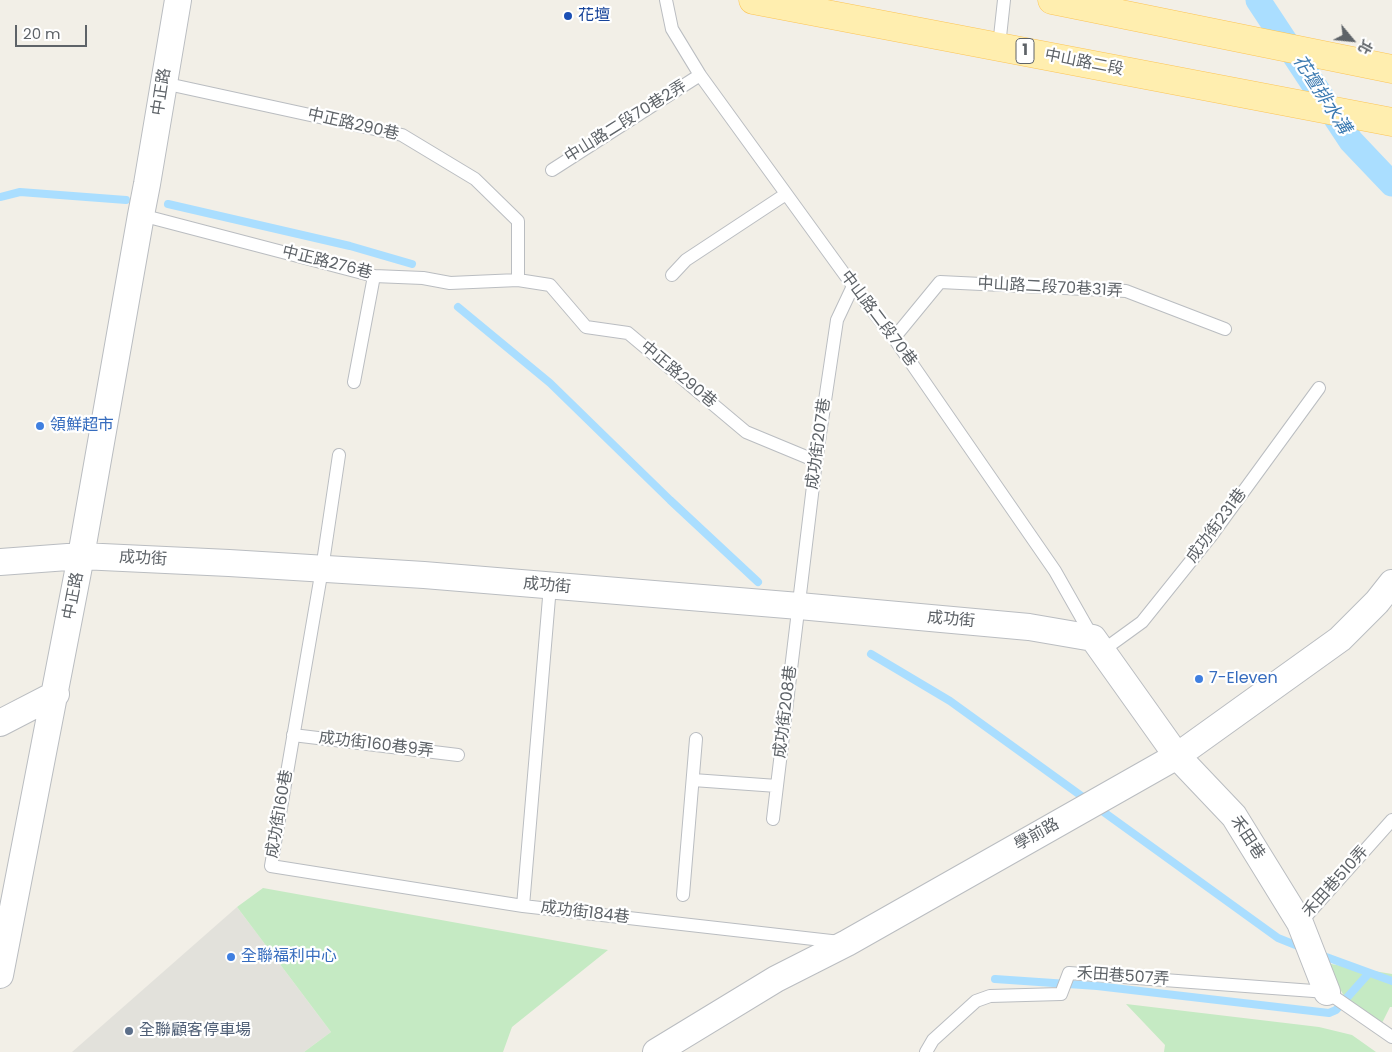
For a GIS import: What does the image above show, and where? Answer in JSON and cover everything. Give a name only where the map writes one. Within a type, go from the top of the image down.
[{"type":"main road","name":"中山路二段","points":[[753,0],[1392,122]]},
{"type":"main road","points":[[1052,0],[1392,69]]},
{"type":"street","name":"中正路","points":[[0,976],[56,694],[178,0]]},
{"type":"street","name":"成功街","points":[[0,562],[81,556],[424,575],[1029,627],[1097,645]]},
{"type":"street","name":"學前路","points":[[656,1052],[776,979],[846,943],[1177,756],[1340,639],[1377,602],[1392,583]]},
{"type":"street","name":"禾田巷","points":[[1097,645],[1177,756],[1234,816],[1300,922],[1327,992]]},
{"type":"street","points":[[0,723],[56,694]]},
{"type":"lane","name":"中山路二段70巷","points":[[666,0],[672,29],[700,75],[853,286],[894,338],[1055,571],[1097,645]]},
{"type":"lane","points":[[999,46],[1004,0]]},
{"type":"lane","name":"中山路二段70巷2弄","points":[[552,170],[700,75]]},
{"type":"lane","name":"中正路290巷","points":[[163,83],[402,135],[475,179],[518,221],[518,280],[550,285],[586,327],[628,333],[746,432],[816,461]]},
{"type":"lane","points":[[672,274],[686,260],[786,194]]},
{"type":"lane","name":"中正路276巷","points":[[141,216],[374,276],[423,278],[450,282],[518,280]]},
{"type":"lane","points":[[354,382],[374,276]]},
{"type":"lane","name":"中山路二段70巷31弄","points":[[894,338],[940,282],[1126,291],[1225,329]]},
{"type":"lane","name":"成功街207巷","points":[[799,606],[816,461],[837,320],[853,286]]},
{"type":"lane","name":"成功街231巷","points":[[1097,645],[1142,622],[1211,536],[1319,388]]},
{"type":"lane","name":"成功街160巷","points":[[340,455],[271,866],[523,906]]},
{"type":"lane","name":"成功街184巷","points":[[550,586],[523,906],[846,943]]},
{"type":"lane","name":"成功街208巷","points":[[773,819],[799,606]]},
{"type":"lane","name":"成功街160巷9弄","points":[[293,735],[458,755]]},
{"type":"lane","points":[[683,895],[696,739]]},
{"type":"lane","points":[[693,780],[777,786]]},
{"type":"lane","name":"禾田巷510弄","points":[[1300,922],[1392,820]]},
{"type":"lane","name":"禾田巷507弄","points":[[926,1052],[933,1040],[976,1001],[990,996],[1061,994],[1069,974],[1327,992]]},
{"type":"lane","points":[[1327,992],[1392,1037]]},
{"type":"shaded area","name":"全聯福利中心","points":[[237,907],[331,1032],[304,1052],[72,1052]]},
{"type":"green space","points":[[263,888],[608,950],[512,1027],[503,1052],[304,1052],[331,1032],[237,907]]},
{"type":"green space","points":[[1325,963],[1392,974],[1392,1007],[1390,1007],[1380,1027],[1351,1008]]},
{"type":"green space","points":[[1126,1004],[1319,1027],[1352,1035],[1376,1052],[1164,1052],[1165,1045]]},
{"type":"waterway","name":"花壇排水溝","points":[[1258,0],[1351,141],[1392,184]]},
{"type":"waterway","points":[[0,197],[20,192],[126,200]]},
{"type":"waterway","points":[[168,204],[350,246],[412,264]]},
{"type":"waterway","points":[[458,307],[550,383],[670,500],[758,582]]},
{"type":"waterway","points":[[871,654],[950,701],[1278,938],[1303,948]]},
{"type":"waterway","points":[[1318,954],[1392,981]]},
{"type":"waterway","points":[[995,979],[1097,986],[1329,1013],[1336,1010],[1369,973]]},
{"type":"place","name":"花壇","points":[[568,16]]},
{"type":"place","name":"領鮮超市","points":[[40,426]]},
{"type":"place","name":"7-Eleven","points":[[1199,679]]},
{"type":"place","name":"全聯福利中心","points":[[231,957]]},
{"type":"place","name":"全聯顧客停車場","points":[[129,1031]]}]
